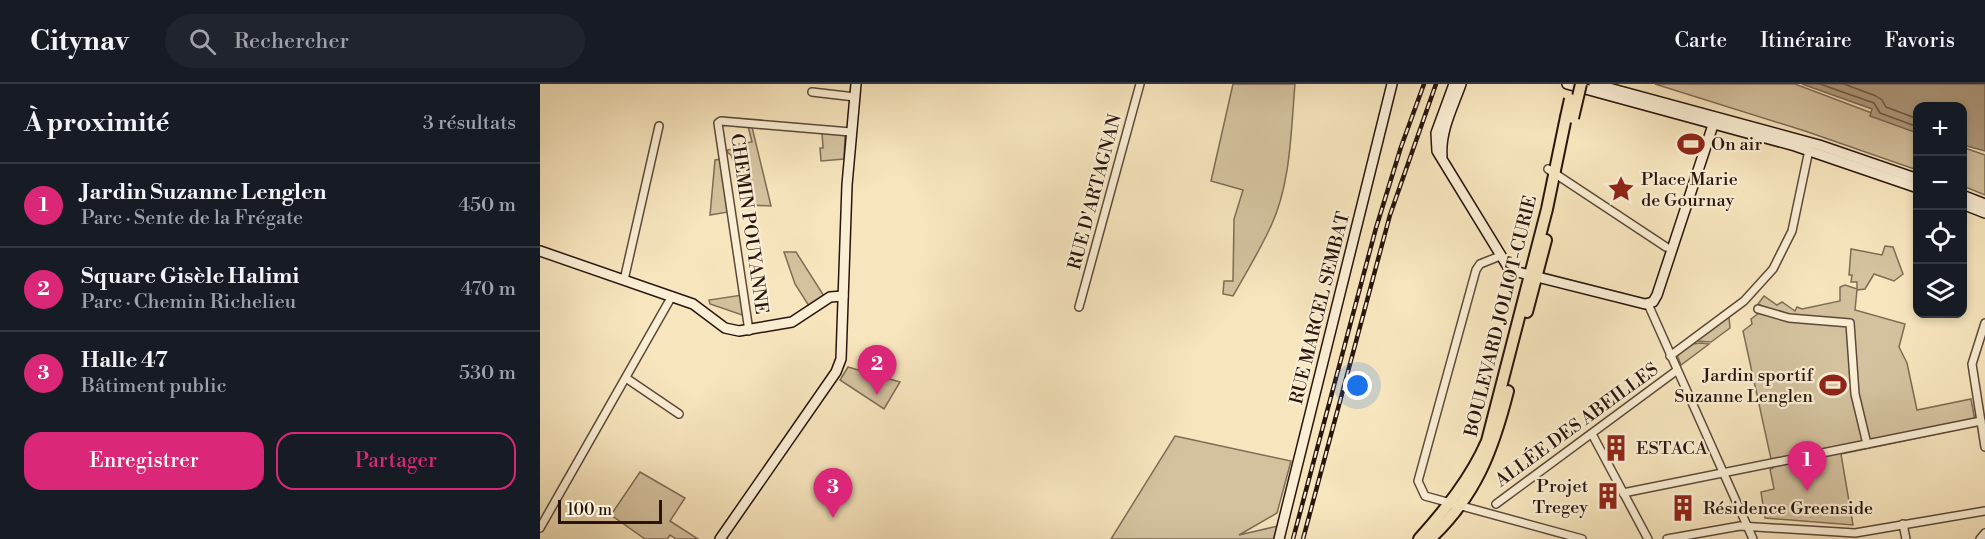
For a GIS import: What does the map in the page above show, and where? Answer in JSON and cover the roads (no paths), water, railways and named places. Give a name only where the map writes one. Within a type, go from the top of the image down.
[{"type":"main road","points":[[720,539],[839,365],[842,353],[847,185],[856,84]]},
{"type":"main road","name":"RUE MARCEL SEMBAT","points":[[1279,539],[1392,84]]},
{"type":"main road","points":[[1454,84],[1436,133],[1437,151],[1500,256],[1511,270],[1648,304],[1658,295],[1713,125],[1707,115]]},
{"type":"main road","points":[[1443,161],[1442,139],[1461,84]]},
{"type":"main road","points":[[1567,84],[1809,150],[1913,187]]},
{"type":"main road","points":[[1569,118],[1574,84]]},
{"type":"main road","points":[[1569,118],[1581,84]]},
{"type":"main road","points":[[1594,84],[1707,115],[1728,118],[1833,149],[1913,178]]},
{"type":"main road","name":"BOULEVARD JOLIOT-CURIE","points":[[1429,539],[1455,504],[1487,441],[1533,276],[1542,230],[1558,176],[1569,118]]},
{"type":"main road","points":[[1713,125],[1723,123],[1765,130]]},
{"type":"main road","points":[[1967,197],[1985,204]]},
{"type":"main road","points":[[1967,206],[1985,213]]},
{"type":"main road","points":[[540,251],[693,304],[724,328],[739,331],[792,322],[830,297],[843,296]]},
{"type":"main road","name":"BOULEVARD JOLIOT-CURIE","points":[[1419,539],[1455,504]]},
{"type":"street","name":"RUE D'ARTAGNAN","points":[[1079,307],[1140,84]]},
{"type":"street","points":[[812,92],[855,97]]},
{"type":"street","name":"CHEMIN POUYANNE","points":[[749,331],[718,123],[721,121],[851,132]]},
{"type":"street","points":[[624,280],[659,126]]},
{"type":"street","points":[[1670,356],[1744,301],[1773,269],[1792,231],[1809,150]]},
{"type":"street","points":[[1558,176],[1666,247]]},
{"type":"street","points":[[1500,256],[1480,264],[1476,270],[1418,481],[1425,496],[1582,539]]},
{"type":"street","points":[[540,528],[672,296]]},
{"type":"street","points":[[1648,304],[1753,539]]},
{"type":"street","points":[[1758,309],[1789,318],[1850,324],[1855,394],[1867,444]]},
{"type":"street","points":[[1984,326],[1972,364],[1985,447]]},
{"type":"street","name":"ALLÉE DES ABEILLES","points":[[1496,504],[1676,371]]},
{"type":"street","points":[[626,378],[679,414]]},
{"type":"street","points":[[1623,493],[1981,421]]},
{"type":"street","points":[[1592,434],[1648,539]]},
{"type":"street","points":[[1667,539],[1747,527],[1849,536],[1903,524],[1985,511]]},
{"type":"street","points":[[1903,524],[1906,539]]},
{"type":"street","points":[[1980,539],[1985,533]]},
{"type":"water","points":[[1802,84],[1985,84],[1985,151],[1967,146],[1967,102],[1913,102],[1913,132],[1870,116],[1872,109]]},
{"type":"railway","points":[[1293,539],[1376,228],[1401,147],[1424,84]]},
{"type":"railway","points":[[1303,539],[1390,215],[1436,84]]},
{"type":"place","name":"On air","points":[[1691,144]]},
{"type":"place","name":"Place Marie de Gournay","points":[[1621,189]]},
{"type":"place","name":"Jardin sportif Suzanne Lenglen","points":[[1833,385]]},
{"type":"place","name":"Square Gisèle Halimi","points":[[877,395]]},
{"type":"place","name":"ESTACA","points":[[1616,448]]},
{"type":"place","name":"Jardin Suzanne Lenglen","points":[[1807,491]]},
{"type":"place","name":"Projet Tregey","points":[[1608,496]]},
{"type":"place","name":"Résidence Greenside","points":[[1683,508]]},
{"type":"place","name":"Halle 47","points":[[833,518]]}]
